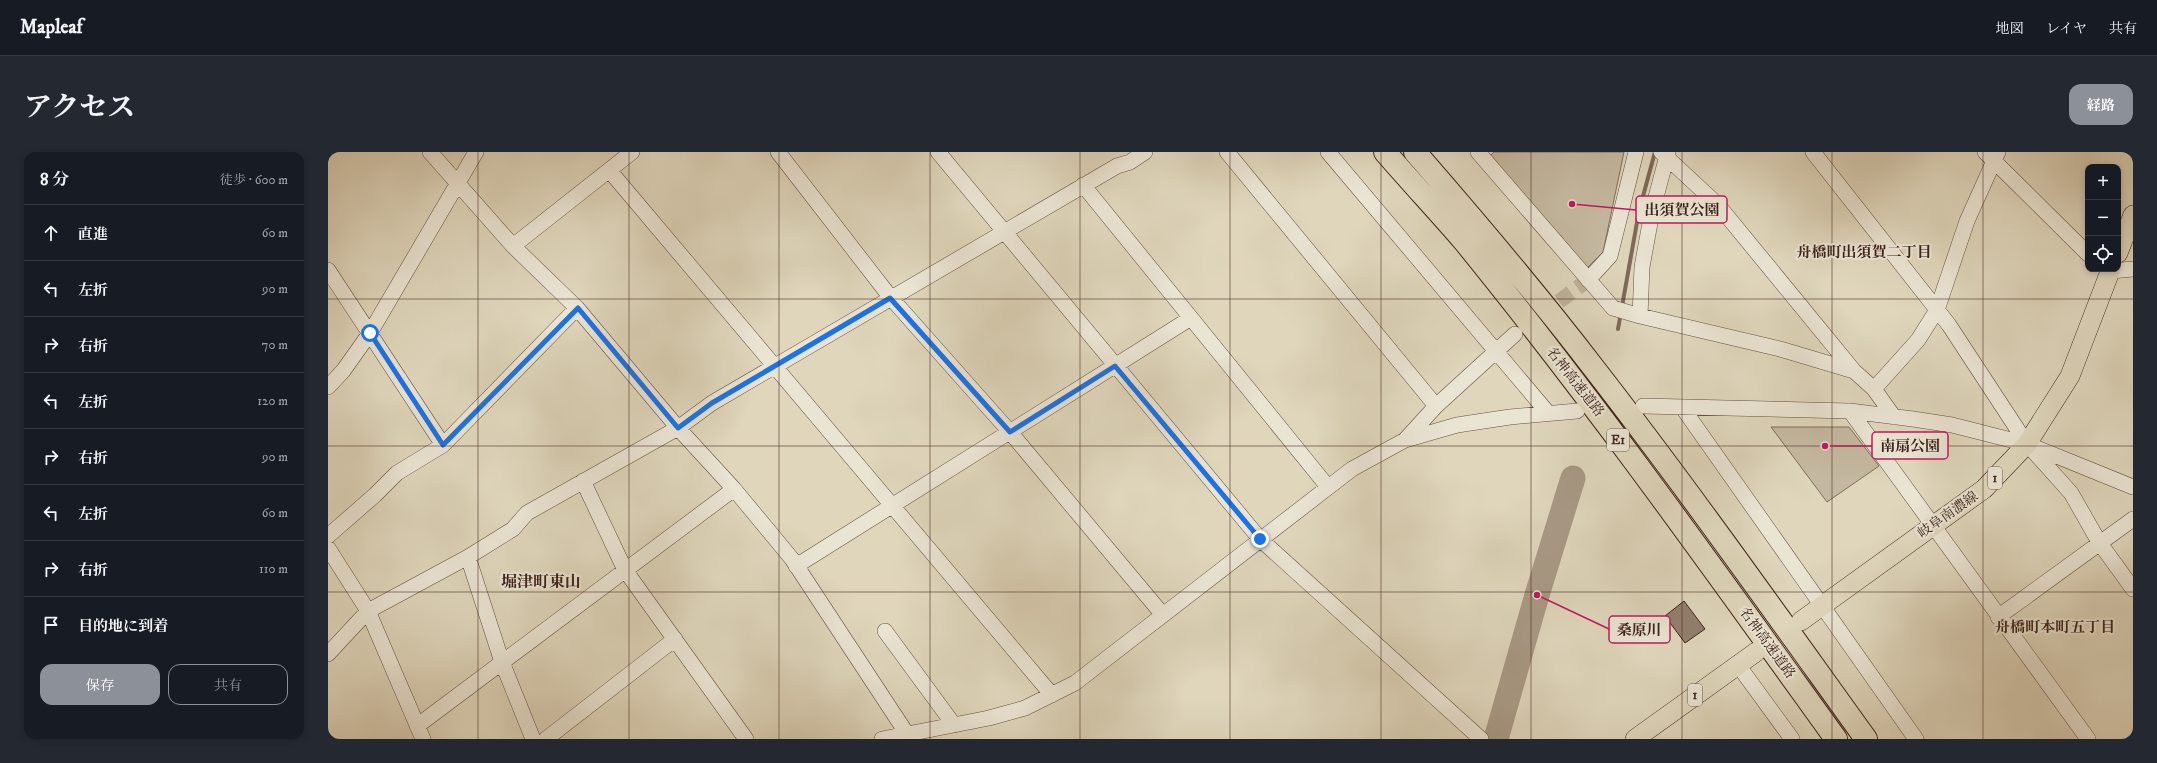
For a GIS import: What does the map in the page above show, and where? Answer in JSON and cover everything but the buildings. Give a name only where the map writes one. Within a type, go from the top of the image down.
[{"type":"highway","name":"名神高速道路","points":[[1385,152],[1463,240],[1573,380],[1673,513],[1836,739]]},
{"type":"highway","name":"名神高速道路","points":[[1415,152],[1479,225],[1593,366],[1688,492],[1866,739]]},
{"type":"main road","points":[[2121,245],[2133,215]]},
{"type":"main road","name":"岐阜南濃線","points":[[1801,620],[1984,489],[2027,444],[2070,376],[2109,272]]},
{"type":"main road","name":"1","points":[[1635,739],[1756,652]]},
{"type":"street","points":[[430,152],[513,246],[578,308],[678,428],[734,489],[796,566],[906,734]]},
{"type":"street","points":[[328,387],[343,371],[370,333],[476,152]]},
{"type":"street","points":[[513,246],[632,152]]},
{"type":"street","points":[[778,152],[890,298],[1010,432],[1163,615]]},
{"type":"street","points":[[938,152],[1002,232],[1260,539],[1481,739]]},
{"type":"street","points":[[328,654],[368,611],[468,557],[513,529],[527,513],[678,428],[712,403],[1117,166],[1127,157],[1146,152]]},
{"type":"street","points":[[1227,152],[1436,406]]},
{"type":"street","points":[[1328,152],[1548,413]]},
{"type":"street","points":[[1478,152],[1612,308],[1780,349],[1854,371]]},
{"type":"street","points":[[1588,280],[1610,256],[1636,152]]},
{"type":"street","points":[[1812,152],[1937,310],[2027,444],[2070,493],[2099,542],[2133,589]]},
{"type":"street","points":[[1638,315],[1642,267],[1665,154]]},
{"type":"street","points":[[1665,154],[1718,205],[1854,371],[1874,389],[1894,417]]},
{"type":"street","points":[[1874,389],[1918,340],[1937,310],[1967,221],[1993,155],[2085,251]]},
{"type":"street","points":[[609,170],[1052,695]]},
{"type":"street","points":[[1083,185],[1328,487]]},
{"type":"street","points":[[2121,270],[2133,269]]},
{"type":"street","points":[[328,270],[443,445]]},
{"type":"street","points":[[328,536],[375,495],[397,473],[443,445],[578,308]]},
{"type":"street","points":[[796,566],[1190,318]]},
{"type":"street","points":[[1405,440],[1436,406],[1515,334]]},
{"type":"street","points":[[1643,406],[1850,411],[1952,425],[2027,444],[2133,487]]},
{"type":"street","points":[[1682,406],[1916,739]]},
{"type":"street","points":[[882,739],[989,718],[1025,708],[1075,683],[1352,469],[1405,440],[1457,425],[1548,413],[1577,411]]},
{"type":"street","points":[[1850,411],[2088,739]]},
{"type":"street","points":[[583,481],[626,570],[746,739]]},
{"type":"street","points":[[328,548],[368,611],[420,733],[502,662],[734,489]]},
{"type":"street","points":[[1998,617],[2099,542],[2133,519]]},
{"type":"street","points":[[468,557],[502,662],[533,739]]},
{"type":"street","points":[[885,631],[954,725]]},
{"type":"street","points":[[546,739],[675,639]]},
{"type":"street","points":[[1738,665],[1792,739]]},
{"type":"shaded area","points":[[1494,152],[1624,152],[1603,252],[1587,268],[1490,156]]},
{"type":"shaded area","points":[[1771,427],[1849,427],[1879,466],[1827,502]]},
{"type":"waterway","points":[[1618,329],[1639,211],[1655,152]]},
{"type":"waterway","points":[[1496,739],[1537,595],[1573,478]]},
{"type":"tunnel","points":[[1522,329],[1588,280]]},
{"type":"place","name":"出須賀公園","points":[[1572,204]]},
{"type":"place","name":"南扇公園","points":[[1825,446]]},
{"type":"place","name":"桑原川","points":[[1537,595]]},
{"type":"district","name":"舟橋町出須賀二丁目","points":[[1864,252]]},
{"type":"district","name":"堀津町東山","points":[[541,582]]},
{"type":"district","name":"舟橋町本町五丁目","points":[[2055,627]]},
{"type":"route","points":[[370,333],[443,445],[578,308],[678,428],[712,403],[890,298],[1010,432],[1115,366],[1260,539]]}]
